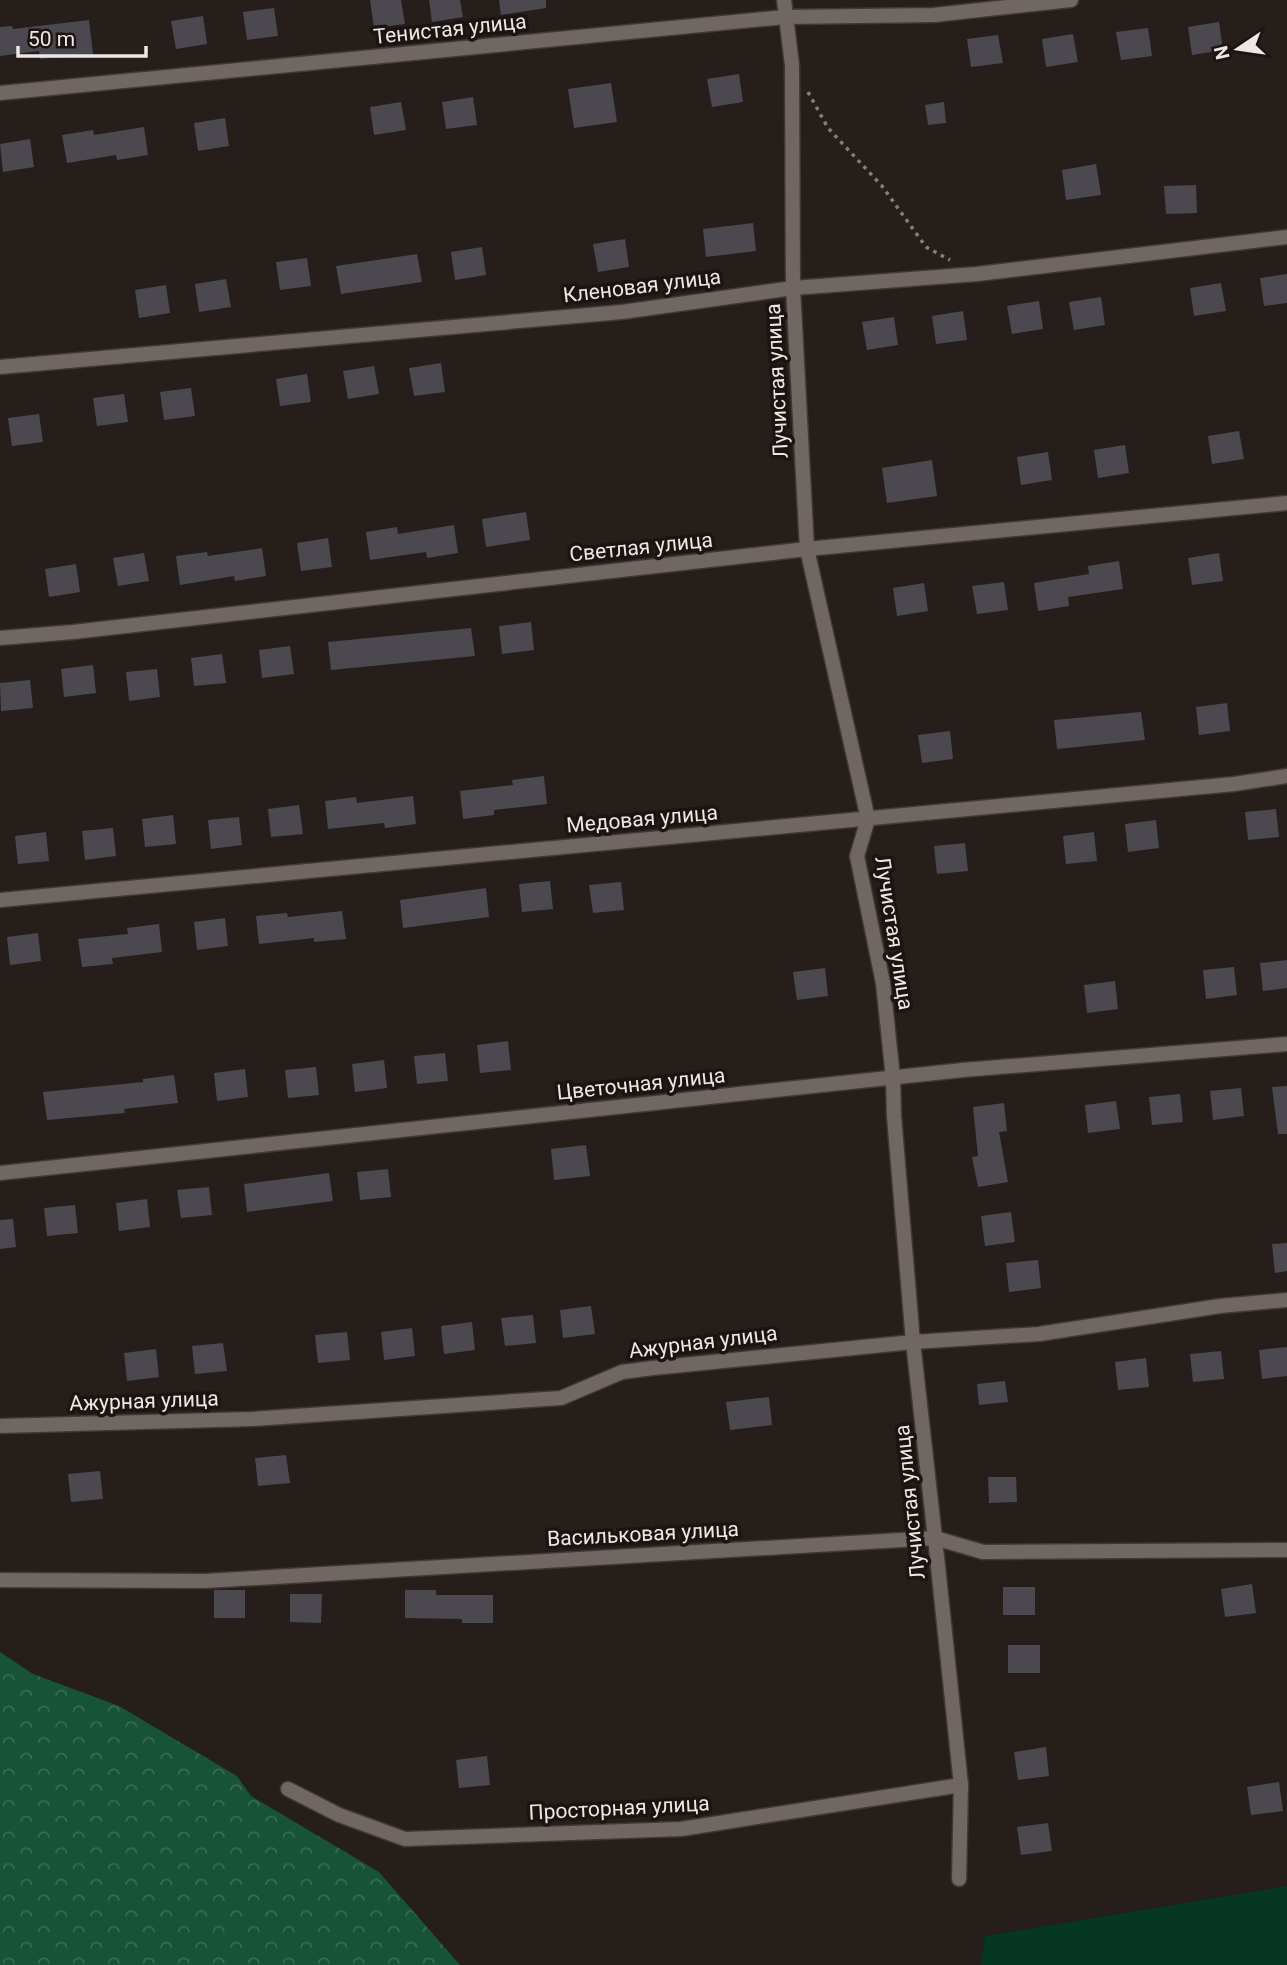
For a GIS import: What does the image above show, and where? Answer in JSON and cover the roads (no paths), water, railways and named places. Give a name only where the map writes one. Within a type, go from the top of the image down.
[{"type":"street","name":"Лучистая улица","points":[[783,0],[792,65],[793,288],[807,549],[869,820],[858,856],[883,983],[893,1078],[913,1342],[961,1786],[959,1879]]},
{"type":"street","name":"Тенистая улица","points":[[0,93],[785,17],[934,15],[1071,0]]},
{"type":"street","name":"Кленовая улица","points":[[0,367],[622,312],[793,288],[977,274],[1287,237]]},
{"type":"street","name":"Светлая улица","points":[[0,638],[807,549],[1287,503]]},
{"type":"street","name":"Медовая улица","points":[[0,900],[869,820],[1234,784],[1287,776]]},
{"type":"street","name":"Цветочная улица","points":[[0,1173],[963,1070],[1287,1044]]},
{"type":"street","name":"Ажурная улица","points":[[0,1426],[252,1419],[561,1398],[622,1372],[726,1359],[1039,1334],[1220,1306],[1287,1300]]},
{"type":"street","name":"Васильковая улица","points":[[0,1580],[205,1581],[935,1538],[983,1552],[1287,1550]]},
{"type":"street","name":"Просторная улица","points":[[288,1789],[339,1815],[405,1839],[681,1829],[961,1786]]}]
